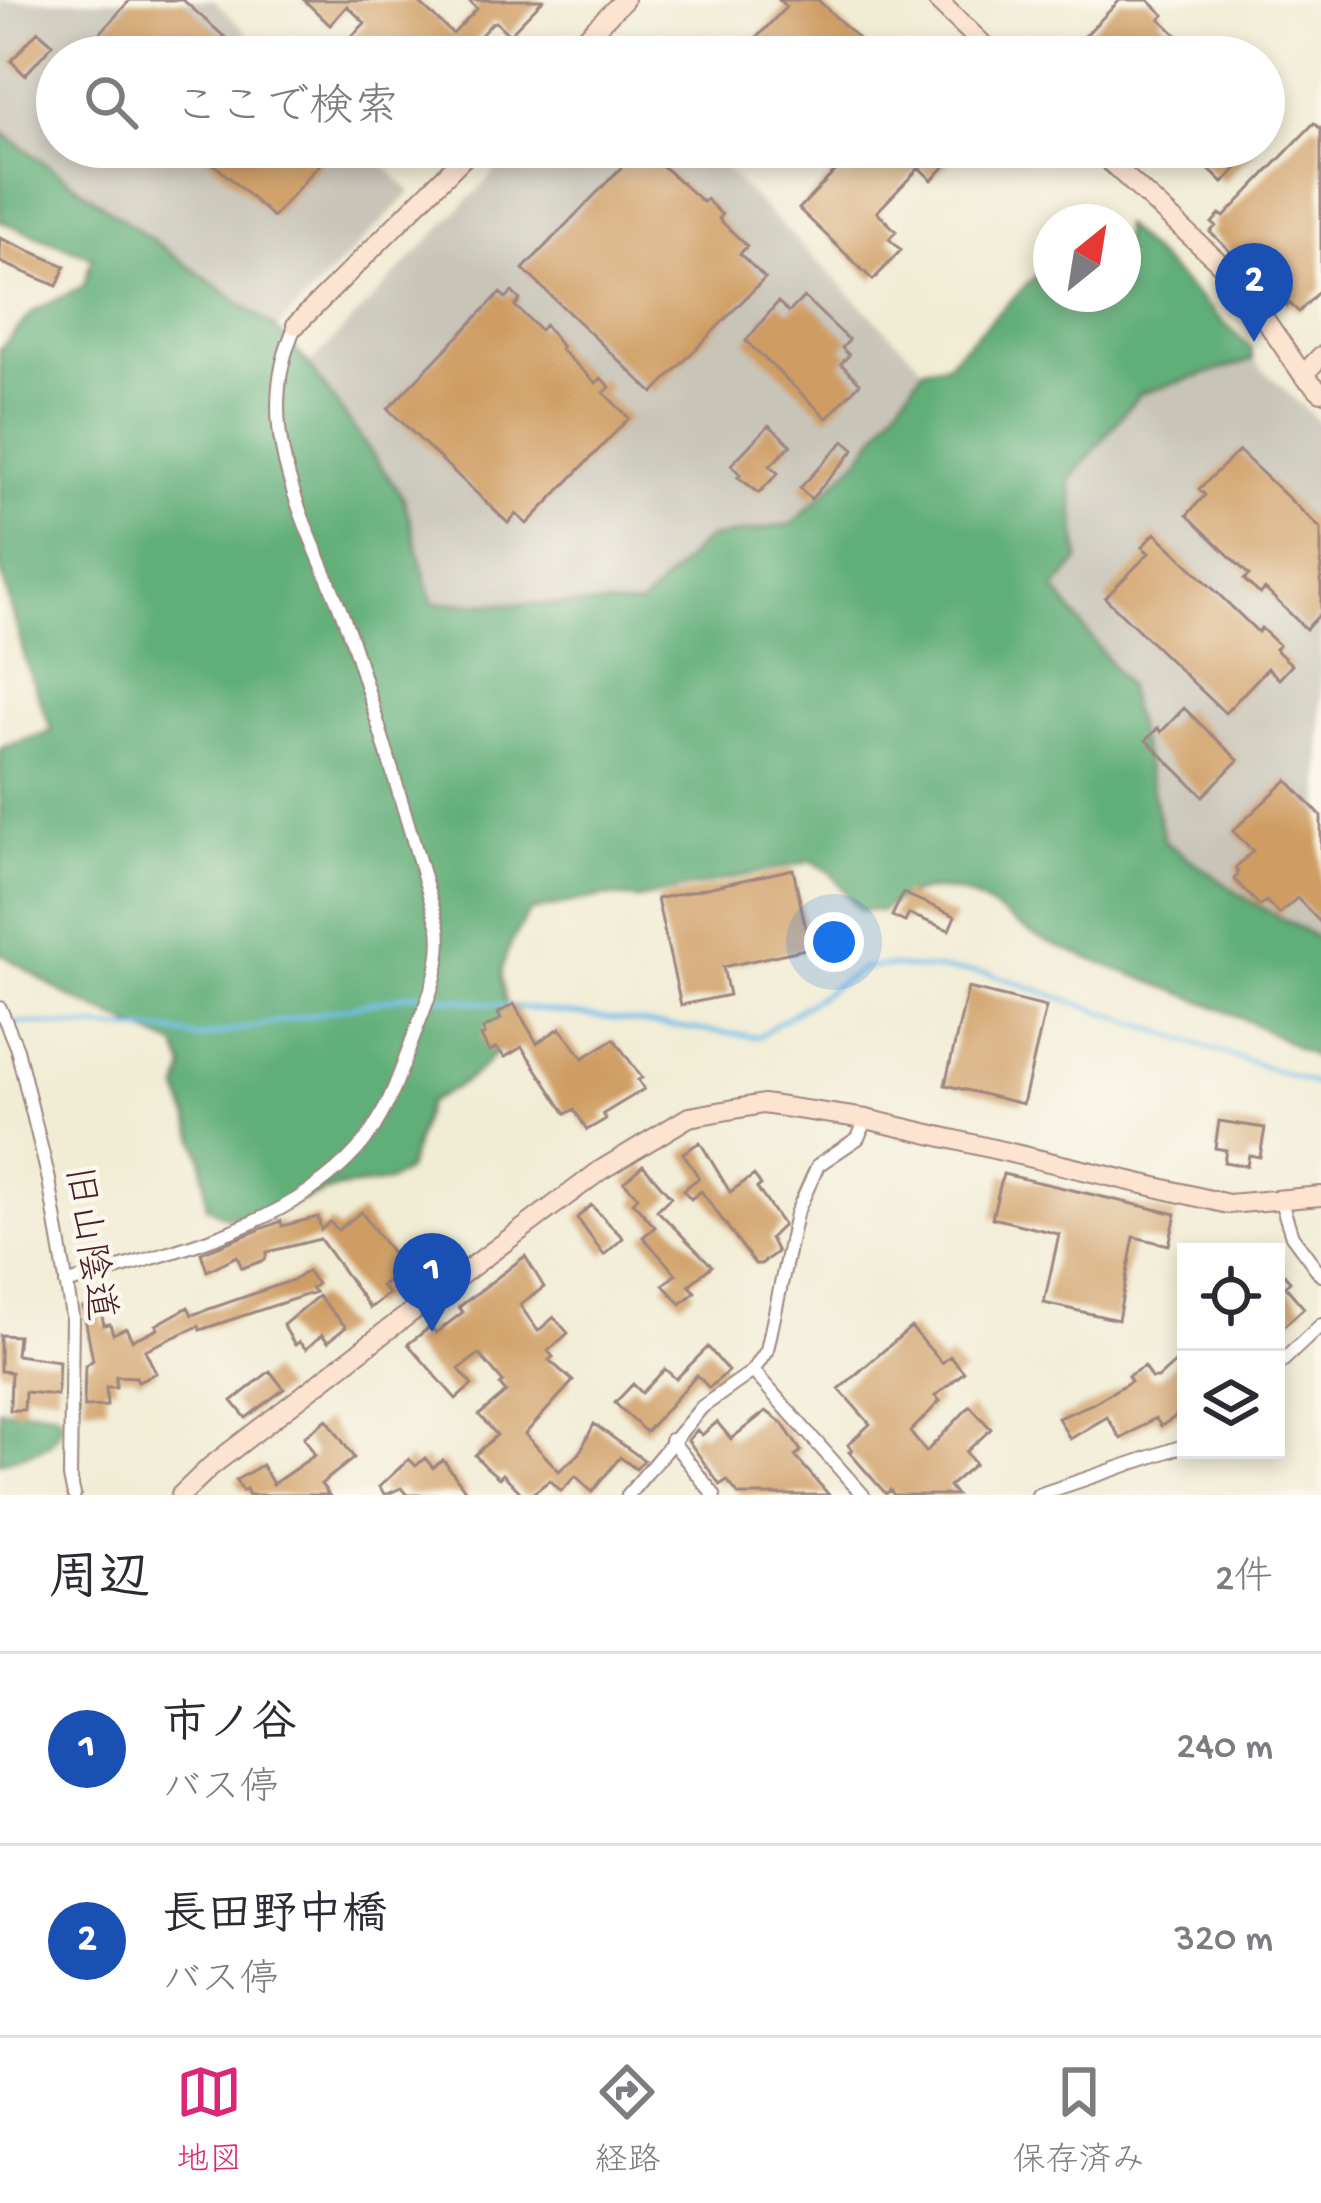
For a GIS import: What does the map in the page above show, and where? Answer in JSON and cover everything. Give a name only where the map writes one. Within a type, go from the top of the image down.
[{"type":"street","points":[[587,36],[624,0]]},
{"type":"street","points":[[938,0],[975,36]]},
{"type":"street","points":[[67,1284],[243,1227],[335,1171],[360,1148],[386,1106],[434,983],[441,949],[432,906],[348,628],[286,474],[277,402],[281,356],[296,325],[453,168]]},
{"type":"street","points":[[1117,168],[1238,280],[1303,375],[1321,392]]},
{"type":"street","points":[[1303,375],[1321,356]]},
{"type":"street","name":"旧山陰道","points":[[0,1008],[17,1049],[49,1180],[67,1284],[74,1495]]},
{"type":"street","points":[[181,1495],[210,1467],[601,1170],[689,1117],[763,1103],[866,1119],[1228,1204],[1321,1196]]},
{"type":"street","points":[[628,1495],[702,1407],[753,1371],[767,1350],[796,1214],[818,1165],[858,1138],[866,1119]]},
{"type":"street","points":[[1281,1202],[1292,1236],[1321,1275]]},
{"type":"street","points":[[1285,1359],[1321,1325]]},
{"type":"street","points":[[753,1371],[863,1495]]},
{"type":"street","points":[[671,1440],[714,1495]]},
{"type":"street","points":[[1038,1495],[1177,1448]]},
{"type":"shaded area","points":[[0,0],[213,0],[250,36],[36,36],[36,157],[0,131]]},
{"type":"shaded area","points":[[52,168],[386,168],[411,192],[276,329]]},
{"type":"shaded area","points":[[499,168],[724,168],[924,368],[859,459],[792,524],[706,539],[641,606],[431,603],[404,499],[309,365]]},
{"type":"shaded area","points":[[1253,360],[1321,424],[1321,940],[1248,900],[1165,842],[1126,685],[1055,589],[1079,560],[1070,480],[1139,394]]},
{"type":"green space","points":[[0,131],[36,157],[36,168],[52,168],[276,329],[309,365],[404,499],[432,603],[641,606],[706,539],[792,524],[859,459],[924,368],[946,364],[1033,279],[1033,312],[1141,312],[1141,242],[1251,348],[1253,360],[1139,394],[1070,480],[1079,560],[1055,589],[1126,685],[1165,842],[1248,900],[1321,940],[1321,1061],[1214,1006],[1040,938],[962,894],[922,891],[882,911],[859,910],[831,873],[812,861],[638,899],[606,896],[530,911],[504,963],[507,1017],[499,1047],[480,1070],[428,1103],[407,1170],[388,1182],[339,1188],[249,1217],[226,1217],[207,1206],[202,1158],[179,1090],[185,1068],[176,1046],[68,996],[0,953],[0,748],[52,731],[29,672],[0,567],[0,349],[34,311],[84,286],[92,257],[0,221]]},
{"type":"green space","points":[[0,1409],[54,1411],[62,1419],[60,1430],[48,1445],[0,1463]]},
{"type":"building","points":[[130,0],[183,0],[223,36],[98,36]]},
{"type":"building","points":[[304,0],[416,0],[453,34],[477,9],[468,0],[543,0],[509,35],[496,22],[480,36],[352,36],[365,23],[347,6],[330,25]]},
{"type":"building","points":[[779,0],[818,0],[855,36],[758,36],[786,7]]},
{"type":"building","points":[[1120,0],[1148,0],[1178,36],[1085,36]]},
{"type":"building","points":[[38,31],[44,36],[36,36],[36,63],[25,75],[11,61]]},
{"type":"building","points":[[1314,123],[1321,129],[1321,289],[1299,312],[1210,232],[1220,214],[1224,217],[1271,168],[1285,168],[1285,153]]},
{"type":"building","points":[[218,168],[316,168],[273,217]]},
{"type":"building","points":[[621,168],[665,168],[722,215],[719,219],[747,246],[740,254],[765,278],[653,393],[523,269]]},
{"type":"building","points":[[838,168],[919,168],[877,212],[896,231],[889,239],[901,250],[873,280],[799,209]]},
{"type":"building","points":[[919,168],[943,168],[932,180]]},
{"type":"building","points":[[1208,168],[1237,168],[1223,183]]},
{"type":"building","points":[[0,238],[65,266],[57,286],[0,262]]},
{"type":"building","points":[[512,292],[520,300],[515,306],[540,330],[545,325],[560,349],[596,383],[601,378],[610,387],[604,393],[629,418],[527,524],[516,514],[508,523],[388,409],[500,293],[506,298]]},
{"type":"building","points":[[804,297],[849,340],[842,348],[849,355],[841,364],[860,383],[827,418],[746,341],[778,302],[789,312]]},
{"type":"building","points":[[769,425],[791,445],[770,466],[778,473],[759,493],[731,465]]},
{"type":"building","points":[[844,441],[854,450],[811,499],[800,488]]},
{"type":"building","points":[[1239,451],[1321,529],[1321,613],[1306,629],[1265,589],[1260,594],[1244,580],[1249,575],[1187,515],[1205,495],[1199,489]]},
{"type":"building","points":[[1155,533],[1258,632],[1261,628],[1279,645],[1275,649],[1292,665],[1279,679],[1268,668],[1225,713],[1105,598],[1149,553],[1142,547]]},
{"type":"building","points":[[1184,708],[1238,760],[1203,796],[1146,740]]},
{"type":"building","points":[[1287,780],[1321,816],[1321,923],[1297,898],[1279,914],[1266,901],[1260,906],[1234,879],[1236,867],[1253,851],[1233,831]]},
{"type":"building","points":[[793,869],[810,948],[723,967],[729,995],[681,1005],[657,899]]},
{"type":"building","points":[[903,893],[955,916],[949,930],[909,914],[905,922],[892,916]]},
{"type":"building","points":[[968,988],[1046,1007],[1023,1104],[945,1085]]},
{"type":"building","points":[[514,1004],[537,1043],[560,1028],[583,1058],[614,1039],[642,1078],[638,1080],[644,1089],[603,1114],[606,1119],[587,1130],[574,1109],[566,1114],[522,1047],[505,1057],[496,1048],[489,1052],[481,1036],[483,1029]]},
{"type":"building","points":[[1219,1121],[1265,1128],[1260,1157],[1249,1155],[1247,1166],[1224,1162],[1226,1150],[1215,1148]]},
{"type":"building","points":[[700,1142],[730,1192],[754,1175],[761,1185],[757,1188],[783,1225],[770,1238],[777,1252],[761,1264],[755,1264],[701,1191],[691,1199],[683,1190],[699,1178],[683,1153]]},
{"type":"building","points":[[643,1165],[671,1197],[657,1210],[712,1266],[689,1285],[695,1292],[681,1304],[663,1285],[676,1274],[643,1237],[655,1227],[633,1202],[638,1197],[624,1182]]},
{"type":"building","points":[[1003,1174],[1176,1214],[1169,1245],[1134,1237],[1118,1320],[1044,1303],[1059,1234],[992,1218]]},
{"type":"building","points":[[591,1205],[623,1238],[604,1255],[577,1218]]},
{"type":"building","points":[[361,1212],[404,1269],[381,1286],[388,1294],[370,1308],[320,1239],[267,1252],[265,1260],[242,1268],[237,1256],[207,1271],[201,1253],[281,1221],[282,1226],[318,1217],[321,1230],[330,1222],[338,1230]]},
{"type":"building","points":[[525,1256],[544,1287],[520,1305],[538,1331],[554,1317],[568,1333],[548,1351],[553,1357],[549,1360],[573,1381],[525,1434],[559,1471],[579,1454],[594,1424],[644,1460],[636,1469],[620,1457],[592,1492],[576,1476],[561,1491],[550,1480],[531,1495],[523,1495],[503,1474],[499,1478],[475,1455],[497,1435],[479,1415],[506,1392],[500,1385],[503,1382],[479,1354],[459,1369],[472,1385],[456,1399],[408,1344],[430,1327],[436,1333],[463,1312],[459,1307]]},
{"type":"building","points":[[307,1271],[317,1284],[311,1288],[315,1292],[200,1330],[199,1326],[145,1350],[156,1373],[138,1381],[116,1376],[116,1387],[106,1387],[107,1406],[84,1407],[85,1366],[93,1360],[83,1307],[99,1303],[104,1325],[110,1324],[113,1334],[126,1328],[132,1340],[158,1329],[156,1325],[188,1307],[192,1315]]},
{"type":"building","points":[[1285,1286],[1304,1308],[1285,1325]]},
{"type":"building","points":[[318,1296],[346,1327],[328,1342],[322,1335],[306,1349],[299,1342],[295,1345],[283,1325]]},
{"type":"building","points":[[911,1327],[942,1363],[950,1356],[964,1372],[935,1396],[940,1401],[910,1432],[926,1452],[970,1406],[991,1429],[966,1452],[975,1464],[949,1486],[956,1495],[894,1495],[890,1490],[886,1494],[849,1452],[848,1445],[870,1424],[839,1389]]},
{"type":"building","points":[[0,1335],[18,1336],[16,1355],[59,1361],[57,1395],[25,1392],[24,1410],[10,1410],[11,1372],[0,1371]]},
{"type":"building","points":[[708,1347],[728,1371],[709,1388],[697,1375],[646,1432],[615,1403],[633,1384],[642,1393],[665,1369],[676,1379]]},
{"type":"building","points":[[1177,1361],[1177,1416],[1161,1426],[1155,1418],[1121,1439],[1107,1417],[1070,1439],[1058,1418],[1131,1381],[1128,1376],[1144,1366],[1151,1378],[1158,1378]]},
{"type":"building","points":[[270,1371],[284,1389],[246,1418],[232,1401]]},
{"type":"building","points":[[766,1411],[782,1423],[801,1451],[795,1456],[829,1495],[739,1495],[727,1480],[720,1485],[688,1440],[697,1430],[702,1435],[717,1422],[731,1439]]},
{"type":"building","points":[[327,1419],[354,1458],[321,1484],[329,1495],[249,1495],[246,1489],[242,1491],[236,1480],[262,1465],[273,1484],[315,1455],[304,1437]]},
{"type":"building","points":[[425,1458],[433,1468],[443,1460],[469,1495],[407,1495],[401,1488],[385,1495],[379,1487],[409,1459],[416,1466]]},
{"type":"waterway","points":[[7,1022],[174,1032],[199,1038],[414,994],[757,1037],[863,968],[887,966],[988,973],[1321,1086]]},
{"type":"place","name":"長田野中橋","points":[[1254,342]]},
{"type":"place","name":"市ノ谷","points":[[432,1332]]}]
